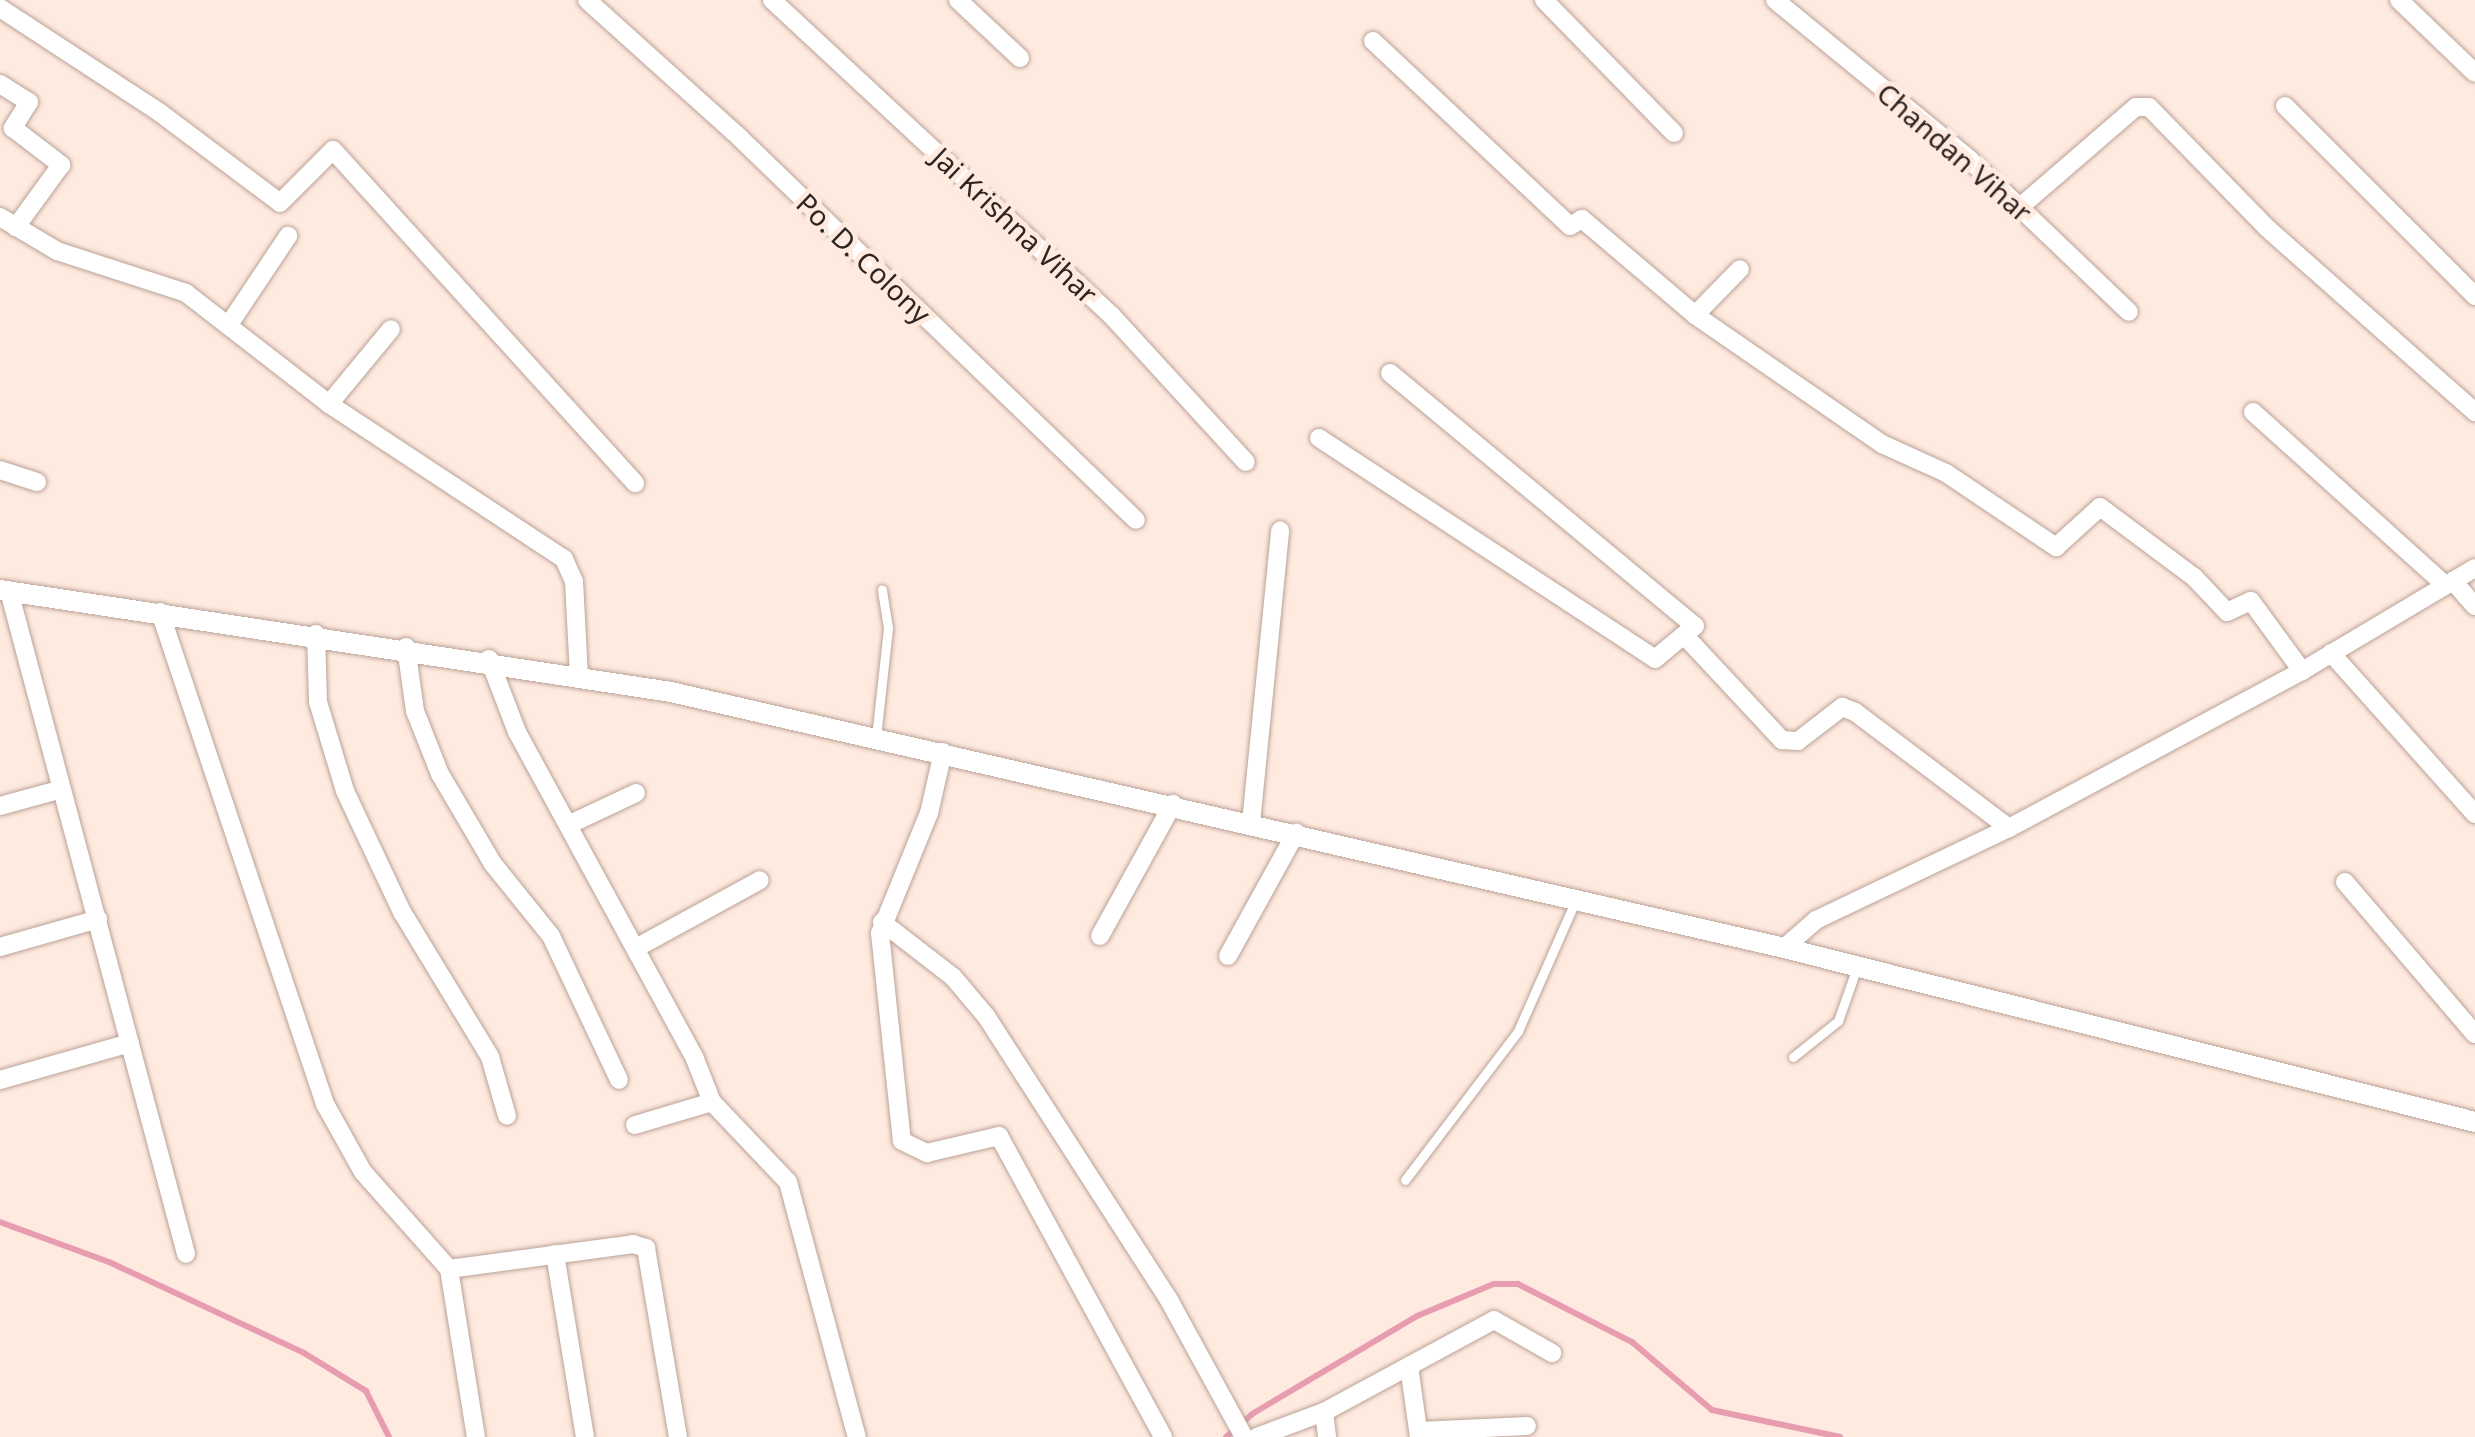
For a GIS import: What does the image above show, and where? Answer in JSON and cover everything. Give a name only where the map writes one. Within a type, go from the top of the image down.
[{"type":"street","name":"Po. D. Colony","points":[[587,0],[740,138],[1126,517],[1136,520]]},
{"type":"street","name":"Jai Krishna Vihar","points":[[772,0],[1112,316],[1246,462]]},
{"type":"street","points":[[958,0],[1020,58]]},
{"type":"street","points":[[1544,0],[1674,134]]},
{"type":"street","name":"Chandan Vihar","points":[[1775,0],[2020,207],[2129,312]]},
{"type":"street","points":[[2399,0],[2475,73]]},
{"type":"street","points":[[0,8],[159,112],[280,203],[333,150],[635,483]]},
{"type":"street","points":[[1374,40],[1570,226],[1582,219],[1695,315],[1882,444],[1946,473],[2056,547],[2100,506],[2194,577],[2227,612],[2251,602],[2302,671]]},
{"type":"street","points":[[0,84],[29,102],[12,128],[61,165],[8,222],[56,251],[175,288],[230,323],[329,404],[564,559],[574,581],[578,675]]},
{"type":"street","points":[[2020,207],[2136,106],[2149,107],[2267,228],[2475,412]]},
{"type":"street","points":[[2285,106],[2475,296]]},
{"type":"street","points":[[230,323],[288,236]]},
{"type":"street","points":[[1695,315],[1740,269]]},
{"type":"street","points":[[329,404],[391,330]]},
{"type":"street","points":[[1319,438],[1654,659],[1695,626],[1390,372]]},
{"type":"street","points":[[2253,412],[2475,606]]},
{"type":"street","points":[[0,470],[37,482]]},
{"type":"street","points":[[1251,822],[1280,530]]},
{"type":"street","points":[[1784,948],[1816,920],[2009,828],[2302,671],[2475,568]]},
{"type":"street","points":[[186,1254],[98,919],[4,590],[489,659],[876,737],[1784,948],[2475,1122]]},
{"type":"street","points":[[160,612],[325,1104],[363,1172],[449,1269],[476,1437]]},
{"type":"street","points":[[316,634],[318,702],[345,791],[402,912],[490,1057],[507,1116]]},
{"type":"street","points":[[1684,635],[1782,740],[1798,741],[1842,707],[1855,712],[2009,828]]},
{"type":"street","points":[[406,647],[415,712],[440,774],[493,864],[551,936],[619,1080]]},
{"type":"street","points":[[2331,653],[2475,814]]},
{"type":"street","points":[[489,659],[517,732],[636,948],[712,1102],[788,1182],[857,1437]]},
{"type":"street","points":[[943,752],[929,813],[882,922],[902,1141],[926,1153],[988,1135],[1005,1143],[1163,1437]]},
{"type":"street","points":[[0,806],[62,790]]},
{"type":"street","points":[[568,825],[636,793]]},
{"type":"street","points":[[1100,936],[1173,804]]},
{"type":"street","points":[[1228,956],[1296,833]]},
{"type":"street","points":[[636,948],[760,880]]},
{"type":"street","points":[[2345,882],[2475,1034]]},
{"type":"street","points":[[0,947],[98,919]]},
{"type":"street","points":[[882,922],[953,977],[986,1016],[1169,1300],[1231,1413],[1248,1435],[1324,1412],[1494,1320],[1552,1353]]},
{"type":"street","points":[[0,1080],[130,1044]]},
{"type":"street","points":[[636,1125],[712,1102]]},
{"type":"street","points":[[449,1269],[634,1244],[652,1258],[678,1437]]},
{"type":"street","points":[[555,1254],[586,1437]]},
{"type":"street","points":[[1409,1366],[1419,1434],[1528,1426]]},
{"type":"street","points":[[1324,1412],[1327,1437]]},
{"type":"lane","points":[[876,737],[888,628],[882,589]]},
{"type":"lane","points":[[1405,1180],[1518,1031],[1576,899]]},
{"type":"lane","points":[[1793,1057],[1838,1021],[1856,967]]},
{"type":"waterway","points":[[0,1222],[109,1262],[304,1353],[366,1391],[389,1437]]},
{"type":"waterway","points":[[1226,1437],[1252,1414],[1417,1316],[1494,1284],[1518,1284],[1632,1342],[1712,1410],[1840,1437]]}]
